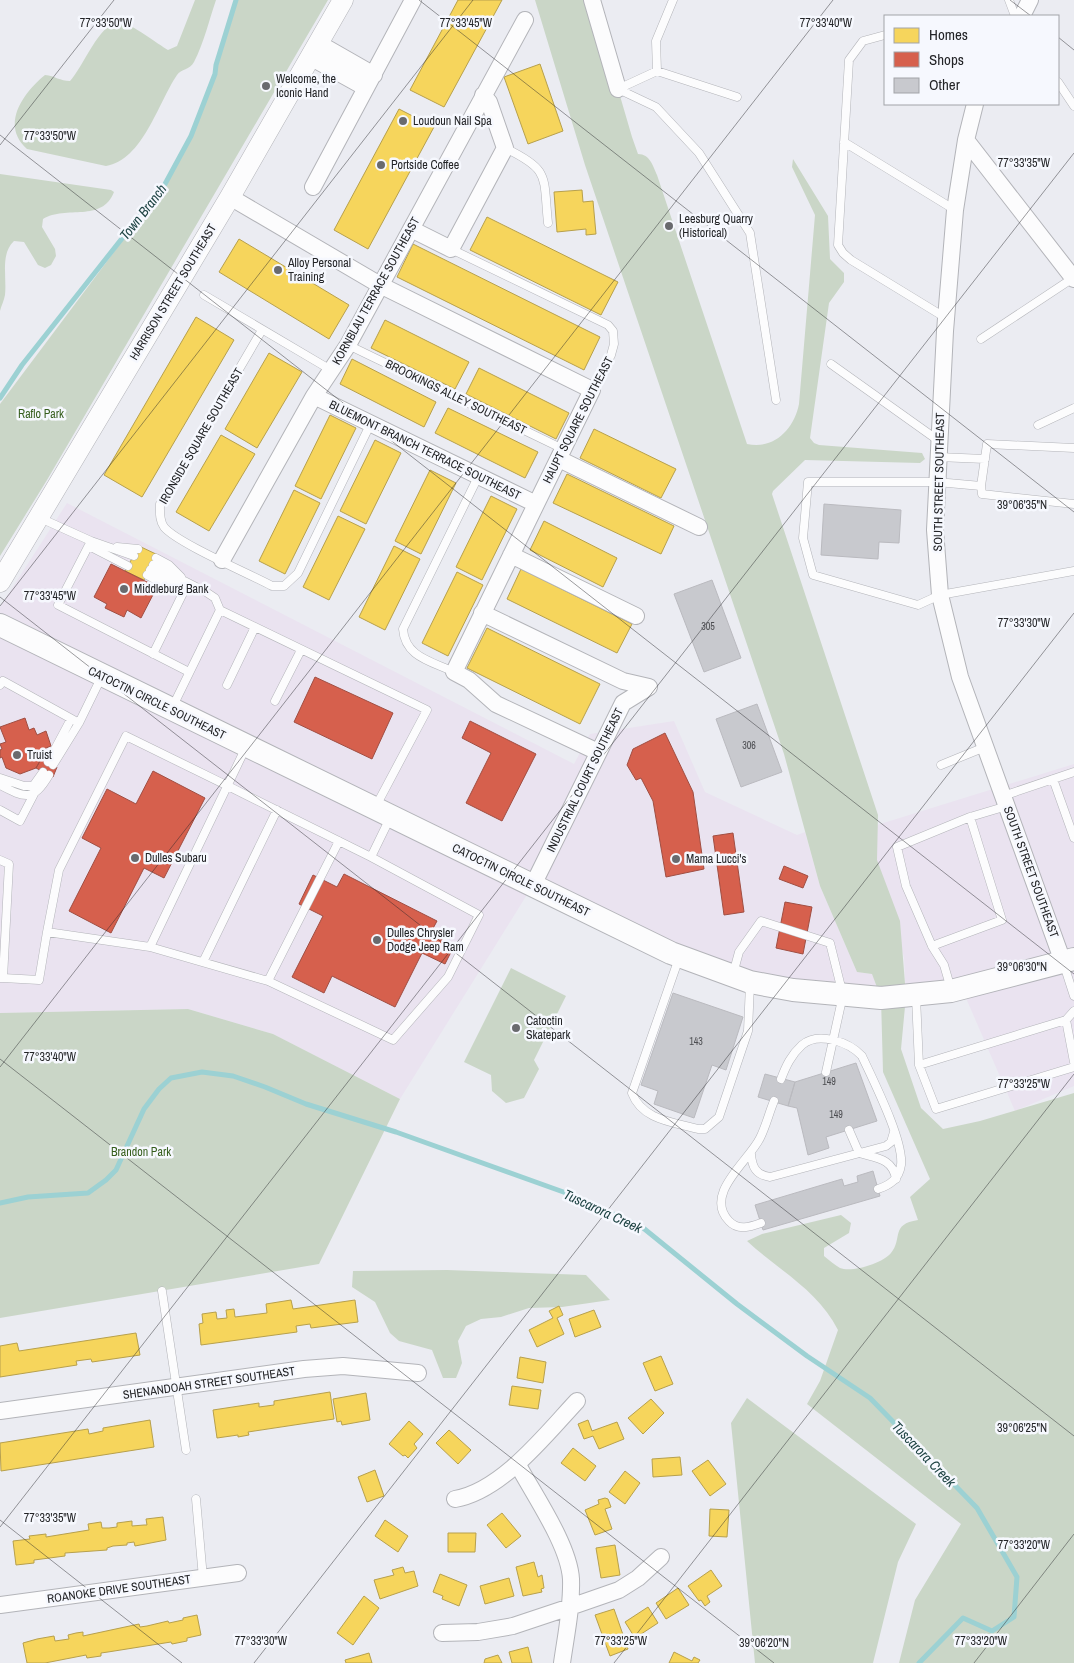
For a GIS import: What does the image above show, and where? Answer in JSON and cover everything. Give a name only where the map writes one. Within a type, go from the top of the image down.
[{"type":"main road","name":"CATOCTIN CIRCLE SOUTHEAST","points":[[0,625],[171,710],[680,956],[741,979],[793,990],[843,995],[881,998],[916,996],[951,991],[1069,960]]},
{"type":"street","name":"HARRISON STREET SOUTHEAST","points":[[0,582],[230,197],[343,0]]},
{"type":"street","points":[[313,187],[413,0]]},
{"type":"street","points":[[592,0],[618,89]]},
{"type":"street","points":[[1022,15],[1030,0]]},
{"type":"street","name":"KORNBLAU TERRACE SOUTHEAST","points":[[222,560],[314,396],[348,345],[525,20]]},
{"type":"street","points":[[314,50],[370,81]]},
{"type":"street","points":[[411,228],[451,249],[504,148],[489,102],[483,95]]},
{"type":"street","name":"SOUTH STREET SOUTHEAST","points":[[975,105],[966,140],[955,210],[946,318],[935,530],[940,595],[960,677],[1005,801],[1069,960]]},
{"type":"street","points":[[966,140],[1073,278]]},
{"type":"street","points":[[230,197],[380,285],[592,390]]},
{"type":"street","name":"HAUPT SQUARE SOUTHEAST","points":[[454,672],[592,390]]},
{"type":"street","name":"BLUEMONT BRANCH TERRACE SOUTHEAST","points":[[314,396],[370,425],[536,504]]},
{"type":"street","points":[[561,454],[699,527]]},
{"type":"street","points":[[511,556],[636,616]]},
{"type":"street","name":"INDUSTRIAL COURT SOUTHEAST","points":[[482,613],[622,681],[649,688],[623,703],[533,885]]},
{"type":"street","points":[[454,672],[469,680],[492,701],[598,752]]},
{"type":"street","name":"SHENANDOAH STREET SOUTHEAST","points":[[0,1411],[304,1369],[343,1366],[418,1374]]},
{"type":"street","points":[[455,1499],[468,1497],[518,1465],[577,1401]]},
{"type":"street","points":[[518,1465],[559,1540],[571,1577],[570,1607],[562,1663]]},
{"type":"street","points":[[442,1633],[478,1632],[513,1626],[570,1607],[618,1590],[638,1578],[661,1557]]},
{"type":"street","name":"ROANOKE DRIVE SOUTHEAST","points":[[0,1605],[238,1573]]},
{"type":"lane","points":[[656,72],[656,41],[673,0]]},
{"type":"lane","points":[[1009,0],[1015,15]]},
{"type":"lane","points":[[884,35],[863,41],[849,60],[838,245],[843,253],[852,260],[946,318]]},
{"type":"lane","points":[[618,89],[656,72],[737,97]]},
{"type":"lane","points":[[1059,84],[1074,106]]},
{"type":"lane","points":[[618,89],[656,107],[699,154],[750,233],[776,400]]},
{"type":"lane","points":[[844,142],[955,210]]},
{"type":"lane","points":[[504,148],[533,163],[540,170],[544,179],[548,223]]},
{"type":"lane","name":"HAUPT SQUARE SOUTHEAST","points":[[451,249],[608,325],[614,331],[613,349],[592,390]]},
{"type":"lane","points":[[981,339],[1073,278]]},
{"type":"lane","points":[[204,295],[331,370]]},
{"type":"lane","name":"IRONSIDE SQUARE SOUTHEAST","points":[[262,330],[160,504],[159,516],[164,526],[179,539],[272,586],[284,586],[292,581],[298,573],[370,425]]},
{"type":"lane","name":"BROOKINGS ALLEY SOUTHEAST","points":[[348,345],[561,454]]},
{"type":"lane","points":[[831,364],[939,449],[985,459]]},
{"type":"lane","points":[[1038,425],[1074,408]]},
{"type":"lane","points":[[1074,448],[988,444],[981,486],[982,494],[1074,504]]},
{"type":"lane","points":[[454,672],[412,652],[404,642],[403,629],[478,477]]},
{"type":"lane","points":[[981,486],[937,482],[808,482],[803,538],[813,575],[918,605],[940,595],[1074,571]]},
{"type":"lane","points":[[39,517],[90,543],[133,558],[107,546],[90,543]]},
{"type":"lane","points":[[90,543],[58,605],[189,672]]},
{"type":"lane","points":[[185,589],[151,567],[185,589],[215,598],[220,610],[427,710],[383,812],[371,857]]},
{"type":"lane","points":[[153,654],[185,589]]},
{"type":"lane","points":[[171,710],[220,610]]},
{"type":"lane","points":[[227,685],[255,628]]},
{"type":"lane","points":[[275,700],[301,650]]},
{"type":"lane","points":[[71,719],[50,764],[79,723],[102,676]]},
{"type":"lane","points":[[0,685],[3,680],[79,723]]},
{"type":"lane","points":[[0,860],[9,864],[1,978],[39,980],[47,932],[59,870],[126,736],[371,857],[478,916],[448,977],[393,1040],[268,981],[150,947],[47,932]]},
{"type":"lane","points":[[150,947],[246,746]]},
{"type":"lane","points":[[941,765],[986,746]]},
{"type":"lane","points":[[951,991],[944,965],[932,946],[906,886],[897,847],[970,817],[1053,779],[1074,772]]},
{"type":"lane","points":[[0,778],[24,786],[33,786],[46,773],[41,788],[34,794],[20,821],[0,810]]},
{"type":"lane","points":[[1053,779],[1074,838]]},
{"type":"lane","points":[[0,785],[26,796],[34,794]]},
{"type":"lane","points":[[203,962],[277,810]]},
{"type":"lane","points":[[932,946],[1002,920],[970,817]]},
{"type":"lane","points":[[268,981],[339,841]]},
{"type":"lane","points":[[680,956],[632,1093],[641,1109],[649,1115],[698,1129],[706,1129],[719,1118],[748,1031],[739,952],[761,921],[830,943],[843,995],[826,1072]]},
{"type":"lane","points":[[1069,960],[1074,996]]},
{"type":"lane","points":[[916,996],[919,1066],[936,1110],[1074,1067]]},
{"type":"lane","points":[[919,1066],[1066,1020],[1074,1011]]},
{"type":"lane","points":[[1066,1020],[1074,1062]]},
{"type":"lane","points":[[781,1078],[788,1061],[803,1044],[816,1040],[834,1040],[855,1048],[862,1056],[894,1132],[901,1157],[901,1168],[896,1179],[890,1185],[878,1189]]},
{"type":"lane","points":[[761,1223],[747,1228],[730,1223],[723,1215],[721,1204],[728,1180],[751,1154],[761,1138],[774,1101]]},
{"type":"lane","points":[[849,1130],[859,1153]]},
{"type":"lane","points":[[751,1154],[752,1165],[756,1172],[762,1176],[770,1177],[886,1146],[891,1142],[894,1132]]},
{"type":"lane","points":[[859,1153],[879,1157],[888,1163],[895,1171],[896,1179]]},
{"type":"lane","points":[[162,1291],[186,1450]]},
{"type":"lane","points":[[196,1499],[203,1578]]},
{"type":"shaded area","points":[[67,503],[574,764],[590,734],[674,721],[705,792],[797,835],[805,832],[820,886],[857,972],[872,974],[881,998],[750,982],[533,885],[400,1099],[273,1034],[188,1009],[0,1013],[0,607]]},
{"type":"shaded area","points":[[1074,764],[1074,1086],[1015,1111],[962,989],[906,996],[904,957],[877,862],[877,825]]},
{"type":"green space","points":[[195,0],[216,0],[198,55],[192,65],[177,75],[140,142],[119,162],[106,166],[27,149],[19,140],[15,130],[18,110],[29,91],[45,75],[70,81],[100,35],[114,23],[122,22],[138,30],[168,50],[177,46]]},
{"type":"green space","name":"Raflo Park","points":[[236,0],[328,0],[47,480],[0,556],[0,404],[165,184],[191,136],[215,74]]},
{"type":"green space","points":[[535,0],[592,0],[632,137],[638,154],[648,158],[657,175],[747,444],[766,444],[781,436],[793,422],[799,404],[815,215],[792,167],[793,159],[828,216],[830,259],[844,273],[844,282],[829,303],[810,438],[819,445],[922,453],[925,459],[920,463],[805,460],[772,494],[878,815],[877,860],[900,921],[906,996],[901,1049],[921,1108],[943,1129],[980,1121],[1074,1093],[1074,1663],[899,1663],[915,1600],[961,1524],[807,1404],[820,1381],[838,1330],[830,1316],[809,1292],[747,1241],[762,1234],[841,1215],[851,1223],[849,1233],[824,1248],[824,1256],[840,1268],[852,1269],[867,1266],[887,1257],[894,1248],[900,1229],[909,1222],[918,1220],[910,1197],[930,1179],[883,1072],[881,998],[872,974],[857,972],[820,886],[784,754],[585,165]]},
{"type":"green space","points":[[0,174],[111,190],[114,192],[101,207],[83,212],[52,215],[43,219],[42,227],[55,249],[56,256],[51,265],[45,268],[38,265],[24,242],[14,241],[7,252],[5,295],[0,311]]},
{"type":"green space","name":"Catoctin Skatepark","points":[[511,968],[566,996],[534,1060],[539,1069],[524,1098],[506,1103],[492,1091],[491,1075],[464,1062]]},
{"type":"green space","name":"Brandon Park","points":[[188,1009],[273,1034],[400,1099],[319,1264],[0,1318],[0,1013]]},
{"type":"green space","points":[[447,1270],[586,1275],[610,1300],[562,1307],[529,1308],[501,1317],[481,1319],[466,1326],[458,1341],[462,1363],[456,1378],[443,1378],[432,1350],[399,1341],[390,1333],[375,1302],[352,1287],[353,1271]]},
{"type":"green space","points":[[747,1398],[916,1524],[898,1562],[873,1663],[755,1663],[731,1423]]},
{"type":"building: Homes","points":[[458,0],[502,0],[444,107],[410,90]]},
{"type":"building: Homes","points":[[540,64],[563,131],[528,144],[504,77]]},
{"type":"building: Homes","points":[[399,109],[434,127],[368,249],[334,230]]},
{"type":"building: Homes","points":[[582,190],[583,202],[593,201],[596,234],[586,235],[586,229],[557,232],[554,192]]},
{"type":"building: Homes","points":[[487,217],[618,282],[601,315],[470,250]]},
{"type":"building: Homes","points":[[239,239],[349,305],[329,339],[219,272]]},
{"type":"building: Homes","points":[[413,244],[600,337],[584,370],[397,277]]},
{"type":"building: Homes","points":[[196,317],[234,340],[142,497],[104,475]]},
{"type":"building: Homes","points":[[385,320],[469,362],[455,389],[371,348]]},
{"type":"building: Homes","points":[[269,353],[302,372],[257,448],[225,429]]},
{"type":"building: Homes","points":[[352,359],[436,402],[424,427],[340,384]]},
{"type":"building: Homes","points":[[479,368],[569,413],[556,439],[466,394]]},
{"type":"building: Homes","points":[[448,408],[538,452],[525,478],[435,433]]},
{"type":"building: Homes","points":[[330,415],[356,428],[321,499],[295,486]]},
{"type":"building: Homes","points":[[594,429],[676,469],[661,498],[580,458]]},
{"type":"building: Homes","points":[[221,435],[255,454],[209,531],[176,512]]},
{"type":"building: Homes","points":[[375,440],[401,453],[366,524],[340,511]]},
{"type":"building: Homes","points":[[430,470],[456,483],[421,554],[395,541]]},
{"type":"building: Homes","points":[[567,474],[674,526],[661,554],[553,503]]},
{"type":"building: Homes","points":[[294,490],[320,503],[285,574],[259,561]]},
{"type":"building: Homes","points":[[491,496],[517,509],[482,580],[456,567]]},
{"type":"building: Homes","points":[[338,516],[365,529],[329,600],[303,587]]},
{"type":"building: Homes","points":[[544,521],[617,558],[603,587],[530,550]]},
{"type":"building: Homes","points":[[139,546],[158,555],[144,580],[125,571]]},
{"type":"building: Homes","points":[[394,546],[420,559],[385,630],[359,617]]},
{"type":"building: Homes","points":[[521,569],[632,624],[617,653],[507,599]]},
{"type":"building: Homes","points":[[457,572],[483,585],[448,656],[422,643]]},
{"type":"building: Homes","points":[[487,628],[600,684],[580,724],[467,668]]},
{"type":"building: Homes","points":[[291,1300],[293,1309],[355,1300],[358,1322],[311,1328],[310,1324],[296,1326],[297,1332],[201,1345],[199,1324],[203,1323],[202,1314],[216,1312],[217,1319],[227,1318],[226,1310],[234,1309],[235,1317],[267,1313],[266,1304]]},
{"type":"building: Homes","points":[[559,1306],[563,1315],[557,1318],[564,1334],[537,1347],[529,1330],[553,1318],[549,1311]]},
{"type":"building: Homes","points":[[594,1310],[601,1327],[575,1337],[569,1319]]},
{"type":"building: Homes","points":[[136,1333],[140,1355],[92,1362],[91,1359],[76,1361],[77,1365],[0,1377],[0,1346],[17,1343],[19,1351]]},
{"type":"building: Homes","points":[[661,1356],[673,1384],[655,1391],[643,1363]]},
{"type":"building: Homes","points":[[520,1357],[546,1362],[543,1383],[517,1378]]},
{"type":"building: Homes","points":[[512,1386],[541,1390],[538,1409],[509,1405]]},
{"type":"building: Homes","points":[[330,1392],[334,1419],[248,1432],[249,1435],[238,1437],[238,1435],[217,1438],[213,1410],[259,1403],[259,1407],[274,1405],[274,1401]]},
{"type":"building: Homes","points":[[366,1393],[370,1420],[342,1425],[341,1421],[337,1422],[333,1399]]},
{"type":"building: Homes","points":[[651,1399],[664,1413],[643,1434],[628,1418]]},
{"type":"building: Homes","points":[[150,1420],[154,1447],[1,1471],[0,1443],[88,1429],[89,1434],[103,1431],[103,1428]]},
{"type":"building: Homes","points":[[588,1420],[592,1431],[617,1422],[624,1439],[599,1449],[593,1436],[584,1439],[578,1424]]},
{"type":"building: Homes","points":[[409,1421],[423,1434],[414,1444],[417,1448],[408,1458],[389,1444]]},
{"type":"building: Homes","points":[[449,1430],[471,1450],[458,1464],[436,1443]]},
{"type":"building: Homes","points":[[573,1448],[596,1466],[585,1481],[561,1463]]},
{"type":"building: Homes","points":[[680,1457],[682,1475],[653,1477],[652,1459]]},
{"type":"building: Homes","points":[[708,1460],[726,1484],[710,1496],[692,1471]]},
{"type":"building: Homes","points":[[375,1470],[384,1496],[367,1502],[358,1477]]},
{"type":"building: Homes","points":[[625,1471],[640,1483],[625,1504],[609,1492]]},
{"type":"building: Homes","points":[[608,1499],[611,1507],[605,1509],[612,1529],[595,1535],[585,1510],[599,1504],[598,1500]]},
{"type":"building: Homes","points":[[710,1509],[729,1510],[727,1537],[709,1536]]},
{"type":"building: Homes","points":[[502,1513],[521,1536],[506,1548],[487,1525]]},
{"type":"building: Homes","points":[[163,1517],[166,1540],[135,1546],[134,1542],[127,1543],[127,1545],[107,1548],[107,1550],[65,1553],[65,1556],[34,1560],[34,1563],[16,1565],[13,1541],[30,1539],[29,1536],[46,1534],[46,1537],[89,1530],[88,1524],[101,1522],[102,1528],[117,1527],[117,1523],[132,1521],[132,1526],[147,1525],[146,1519]]},
{"type":"building: Homes","points":[[385,1520],[408,1536],[398,1552],[375,1536]]},
{"type":"building: Homes","points":[[448,1533],[476,1533],[475,1552],[448,1552]]},
{"type":"building: Homes","points":[[615,1545],[620,1575],[601,1578],[596,1548]]},
{"type":"building: Homes","points":[[534,1562],[538,1577],[542,1575],[544,1588],[541,1589],[542,1592],[523,1596],[516,1567]]},
{"type":"building: Homes","points":[[403,1567],[405,1573],[414,1571],[418,1586],[380,1599],[374,1580],[394,1575],[392,1570]]},
{"type":"building: Homes","points":[[711,1570],[722,1586],[707,1596],[710,1602],[705,1606],[688,1586]]},
{"type":"building: Homes","points":[[440,1574],[467,1585],[459,1606],[442,1599],[443,1596],[433,1592]]},
{"type":"building: Homes","points":[[509,1578],[514,1596],[485,1604],[480,1586]]},
{"type":"building: Homes","points":[[678,1588],[689,1605],[666,1619],[656,1603]]},
{"type":"building: Homes","points":[[364,1596],[379,1608],[353,1645],[337,1633]]},
{"type":"building: Homes","points":[[648,1607],[658,1623],[635,1638],[625,1622]]},
{"type":"building: Homes","points":[[614,1609],[628,1649],[610,1656],[595,1615]]},
{"type":"building: Homes","points":[[197,1615],[201,1635],[187,1638],[187,1641],[101,1653],[101,1656],[87,1658],[86,1655],[45,1663],[27,1663],[23,1643],[37,1639],[54,1636],[55,1641],[69,1639],[68,1635],[76,1633],[83,1632],[83,1636],[139,1624],[140,1627],[168,1621],[169,1623]]},
{"type":"building: Homes","points":[[528,1647],[532,1663],[512,1663],[509,1652]]},
{"type":"building: Homes","points":[[674,1652],[692,1661],[694,1657],[700,1660],[698,1663],[669,1663]]},
{"type":"building: Homes","points":[[369,1653],[372,1663],[346,1663],[345,1660]]},
{"type":"building: Homes","points":[[498,1655],[502,1663],[484,1663],[485,1659]]},
{"type":"building: Shops","points":[[111,564],[157,587],[141,618],[127,610],[124,617],[105,608],[107,604],[94,597]]},
{"type":"building: Shops","points":[[315,677],[393,713],[372,759],[294,722]]},
{"type":"building: Shops","points":[[25,718],[29,730],[34,728],[37,735],[46,731],[51,746],[41,750],[43,756],[36,768],[20,774],[6,768],[2,757],[0,758],[0,750],[2,749],[0,744],[6,742],[0,727]]},
{"type":"building: Shops","points":[[470,721],[536,754],[502,821],[466,803],[491,753],[462,738]]},
{"type":"building: Shops","points":[[665,733],[693,792],[704,869],[666,877],[653,801],[641,778],[636,780],[627,765],[633,749]]},
{"type":"building: Shops","points":[[41,759],[57,767],[53,777],[36,768]]},
{"type":"building: Shops","name":"Dulles Subaru","points":[[153,771],[205,798],[164,878],[144,868],[111,933],[69,911],[101,848],[82,838],[107,789],[136,804]]},
{"type":"building: Shops","points":[[733,833],[744,912],[724,915],[713,836]]},
{"type":"building: Shops","points":[[784,866],[808,876],[803,888],[779,879]]},
{"type":"building: Shops","name":"Dulles Chrysler Dodge Jeep Ram","points":[[344,874],[437,921],[430,934],[454,946],[445,964],[422,953],[395,1007],[332,976],[324,993],[292,977],[323,916],[299,904],[313,875],[337,887]]},
{"type":"building: Shops","points":[[785,902],[812,907],[803,954],[776,948]]},
{"type":"building: Other","points":[[824,504],[901,510],[899,543],[879,542],[878,559],[821,555]]},
{"type":"building: Other","points":[[712,580],[741,658],[704,672],[674,594]]},
{"type":"building: Other","points":[[757,704],[782,772],[741,787],[716,719]]},
{"type":"building: Other","points":[[673,993],[743,1017],[726,1070],[712,1065],[694,1118],[654,1104],[658,1091],[641,1085]]},
{"type":"building: Other","points":[[856,1063],[877,1121],[826,1137],[829,1148],[808,1155],[797,1108],[788,1106],[795,1082]]},
{"type":"building: Other","points":[[765,1074],[795,1082],[788,1106],[758,1097]]},
{"type":"building: Other","points":[[873,1171],[880,1196],[763,1230],[755,1205],[842,1179],[844,1186],[858,1182],[857,1176]]},
{"type":"waterway","name":"Town Branch","points":[[0,398],[22,365],[165,184],[191,136],[215,74],[236,0]]},
{"type":"waterway","name":"Tuscarora Creek","points":[[0,1203],[28,1197],[88,1193],[116,1170],[144,1109],[159,1089],[171,1078],[202,1072],[233,1076],[306,1104],[396,1132],[569,1194],[642,1227],[737,1304],[807,1356],[870,1398],[977,1508],[1017,1577],[1014,1617],[992,1631],[963,1618],[919,1663]]},
{"type":"place","name":"Welcome, the Iconic Hand","points":[[266,86]]},
{"type":"place","name":"Loudoun Nail Spa","points":[[403,121]]},
{"type":"place","name":"Portside Coffee","points":[[381,165]]},
{"type":"place","name":"Leesburg Quarry (Historical)","points":[[669,226]]},
{"type":"place","name":"Alloy Personal Training","points":[[278,270]]},
{"type":"place","name":"Middleburg Bank","points":[[124,589]]},
{"type":"place","name":"Truist","points":[[17,755]]},
{"type":"place","name":"Dulles Subaru","points":[[135,858]]},
{"type":"place","name":"Mama Lucci's","points":[[676,859]]},
{"type":"place","name":"Dulles Chrysler Dodge Jeep Ram","points":[[377,940]]},
{"type":"place","name":"Catoctin Skatepark","points":[[516,1028]]}]
